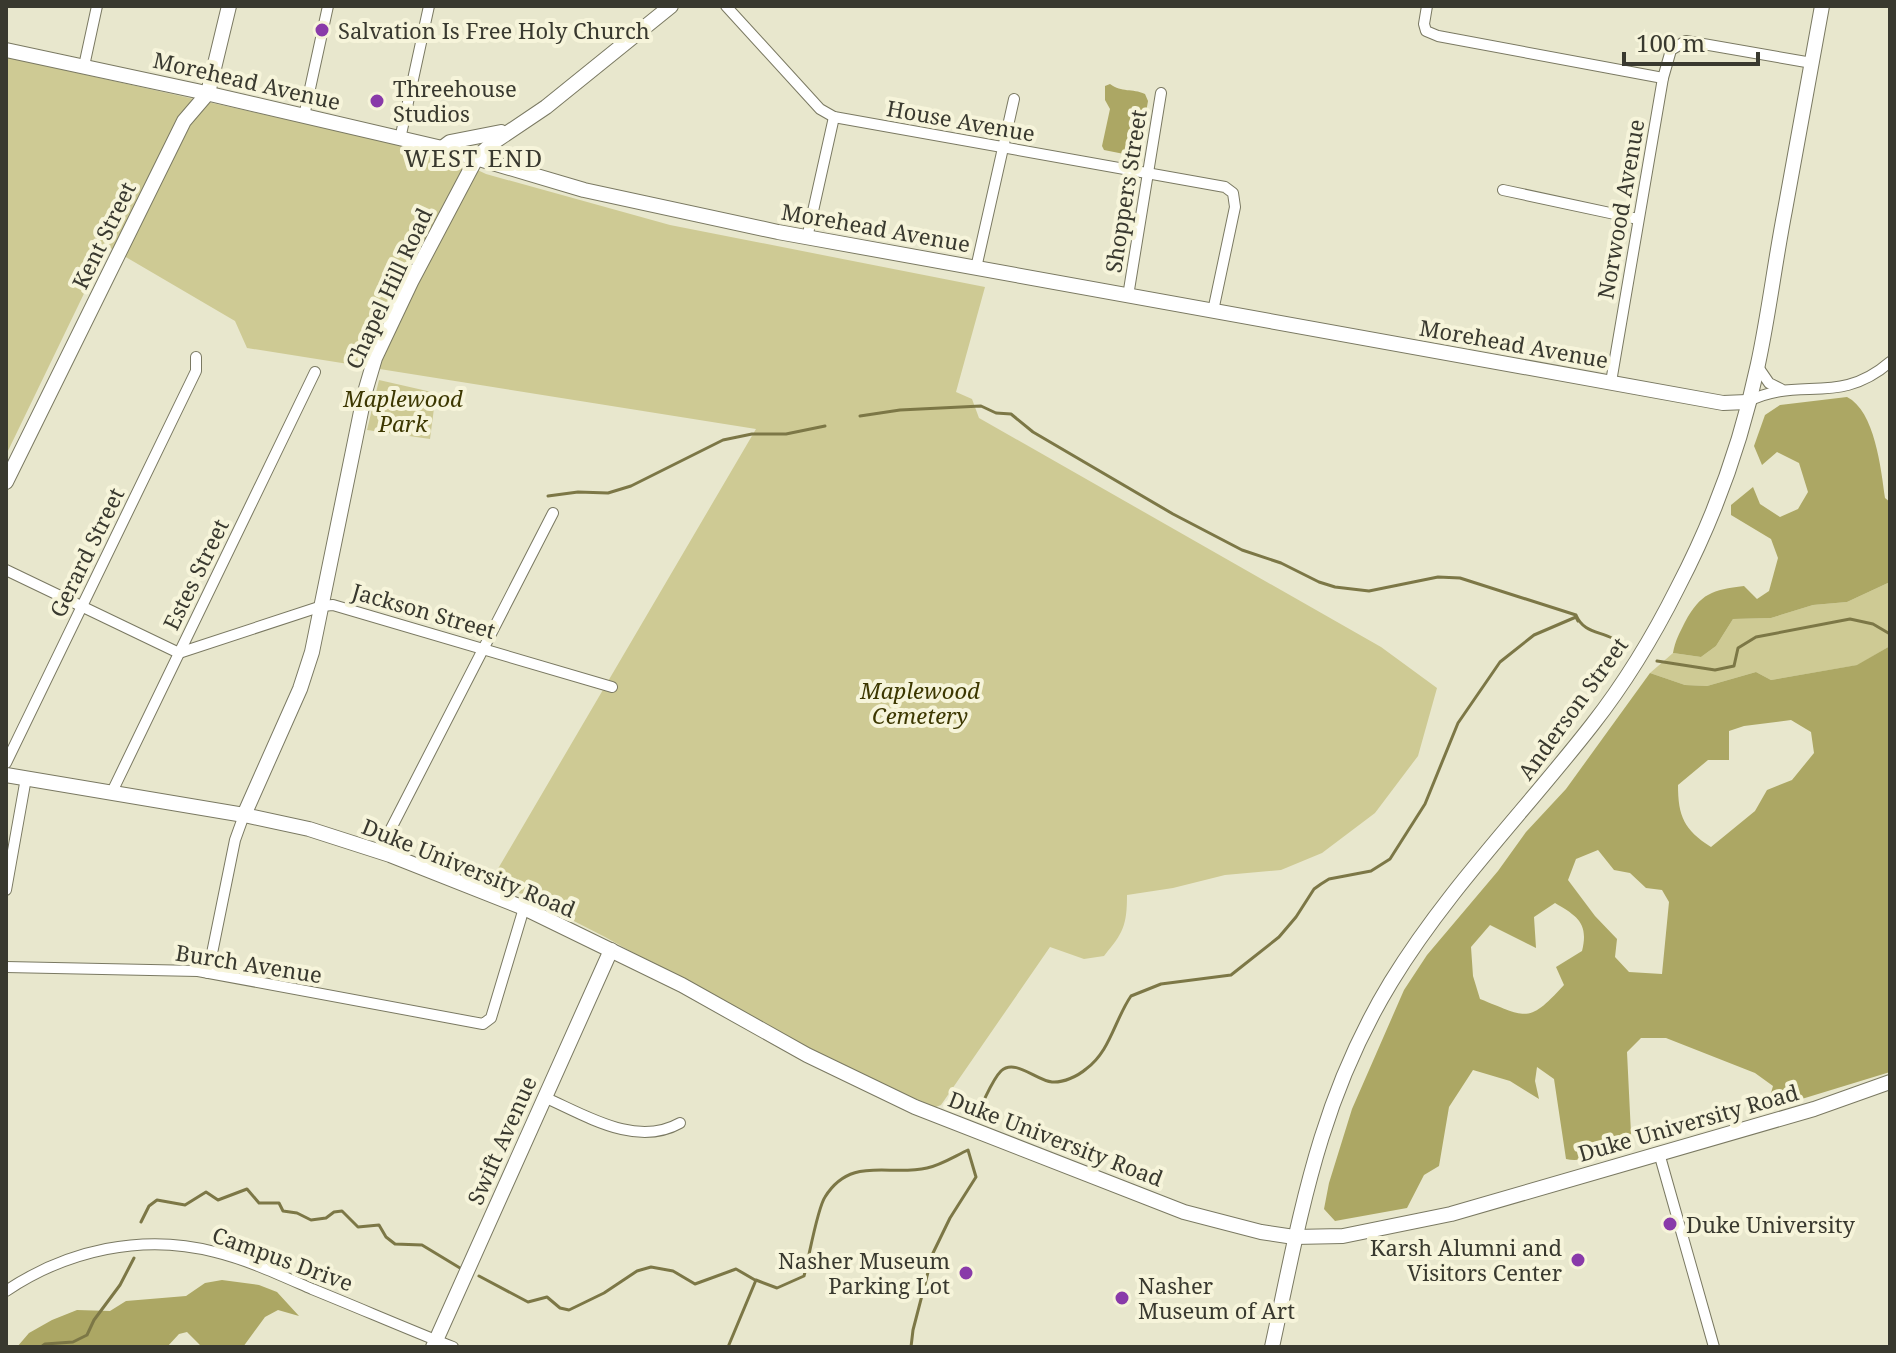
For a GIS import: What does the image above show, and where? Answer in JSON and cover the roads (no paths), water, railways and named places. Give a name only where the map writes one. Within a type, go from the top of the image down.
[{"type":"street","points":[[84,66],[97,6]]},
{"type":"street","name":"Kent Street","points":[[6,482],[184,121],[208,93],[229,6]]},
{"type":"street","points":[[304,116],[328,6]]},
{"type":"street","points":[[400,139],[429,6]]},
{"type":"street","name":"Chapel Hill Road","points":[[244,815],[307,669],[365,392],[375,358],[431,239],[477,157],[671,6]]},
{"type":"street","points":[[726,6],[820,109],[834,117],[807,238]]},
{"type":"street","points":[[1427,6],[1426,31],[1438,36],[1663,78]]},
{"type":"street","name":"Anderson Street","points":[[1272,1347],[1294,1237],[1316,1151],[1334,1095],[1379,1003],[1430,925],[1594,722],[1637,660],[1679,586],[1696,548],[1739,436],[1758,367],[1822,6]]},
{"type":"street","name":"Norwood Avenue","points":[[1611,382],[1663,78],[1671,50],[1686,41],[1812,63]]},
{"type":"street","name":"Morehead Avenue","points":[[6,50],[208,93],[477,157],[584,190],[807,238],[1723,403],[1747,402]]},
{"type":"street","name":"Shoppers Street","points":[[1128,296],[1161,93]]},
{"type":"street","points":[[976,268],[1014,99]]},
{"type":"street","name":"House Avenue","points":[[834,117],[1225,187],[1233,193],[1235,207],[1213,311]]},
{"type":"street","points":[[442,148],[450,142],[517,128]]},
{"type":"street","points":[[1503,190],[1638,219]]},
{"type":"street","name":"Gerard Street","points":[[6,763],[196,371],[196,357]]},
{"type":"street","points":[[1747,402],[1763,393],[1783,390],[1841,388],[1876,375],[1890,362]]},
{"type":"street","points":[[1758,367],[1769,383],[1783,390]]},
{"type":"street","name":"Estes Street","points":[[111,794],[315,372]]},
{"type":"street","points":[[379,852],[553,513]]},
{"type":"street","points":[[6,570],[179,653]]},
{"type":"street","name":"Jackson Street","points":[[179,653],[333,605],[612,687]]},
{"type":"street","name":"Duke University Road","points":[[6,775],[244,815],[309,829],[379,852],[524,908],[682,985],[807,1055],[915,1107],[1184,1212],[1235,1227],[1294,1237],[1367,1233],[1415,1223],[1814,1109],[1890,1082]]},
{"type":"street","points":[[6,890],[26,778]]},
{"type":"street","points":[[208,973],[235,840],[244,815]]},
{"type":"street","name":"Burch Avenue","points":[[6,967],[208,973],[483,1024],[491,1018],[524,908]]},
{"type":"street","name":"Swift Avenue","points":[[435,1344],[611,950]]},
{"type":"street","points":[[544,1097],[633,1132],[667,1130],[680,1123]]},
{"type":"street","points":[[1659,1153],[1714,1347]]},
{"type":"street","name":"Campus Drive","points":[[6,1291],[52,1265],[91,1252],[137,1245],[182,1246],[239,1259],[435,1344],[453,1347]]},
{"type":"waterway","points":[[860,416],[900,410],[981,406],[996,413],[1011,414],[1033,432],[1173,514],[1242,550],[1281,563],[1319,582],[1369,591],[1438,577],[1460,578],[1576,615],[1587,628],[1612,638],[1624,647]]},
{"type":"waterway","points":[[548,496],[578,492],[608,493],[631,486],[723,440],[752,434],[786,434],[825,426]]},
{"type":"waterway","points":[[977,1113],[1001,1071],[1013,1067],[1052,1082],[1083,1072],[1101,1054],[1131,996],[1161,984],[1231,975],[1279,937],[1314,889],[1329,879],[1371,871],[1390,859],[1425,804],[1458,723],[1500,662],[1534,635],[1576,617],[1578,621]]},
{"type":"waterway","points":[[1657,661],[1715,670],[1734,666],[1738,648],[1756,637],[1850,619],[1873,624],[1890,634]]},
{"type":"waterway","points":[[728,1347],[756,1280],[777,1288],[804,1276],[822,1203],[835,1184],[859,1172],[927,1168],[968,1150],[976,1177],[950,1218],[933,1253],[911,1347]]},
{"type":"waterway","points":[[141,1222],[149,1206],[157,1200],[185,1205],[206,1192],[218,1200],[247,1189],[259,1203],[279,1203],[283,1211],[311,1220],[342,1211],[358,1227],[379,1225],[395,1244],[422,1245],[460,1268]]},
{"type":"waterway","points":[[41,1347],[73,1342],[87,1335],[134,1258]]},
{"type":"waterway","points":[[479,1276],[528,1302],[547,1297],[560,1308],[569,1310],[604,1293],[637,1271],[651,1267],[673,1271],[695,1284],[736,1269],[755,1280]]},
{"type":"place","name":"Salvation Is Free Holy Church","points":[[322,30]]},
{"type":"place","name":"Threehouse Studios","points":[[377,101]]},
{"type":"place","name":"Duke University","points":[[1670,1224]]},
{"type":"place","name":"Karsh Alumni and Visitors Center","points":[[1578,1260]]},
{"type":"place","name":"Nasher Museum Parking Lot","points":[[966,1273]]},
{"type":"place","name":"Nasher Museum of Art","points":[[1122,1298]]},
{"type":"district","name":"WEST END","points":[[474,157]]},
{"type":"park label","name":"Maplewood Park","points":[[403,410]]},
{"type":"park label","name":"Maplewood Cemetery","points":[[920,702]]}]
